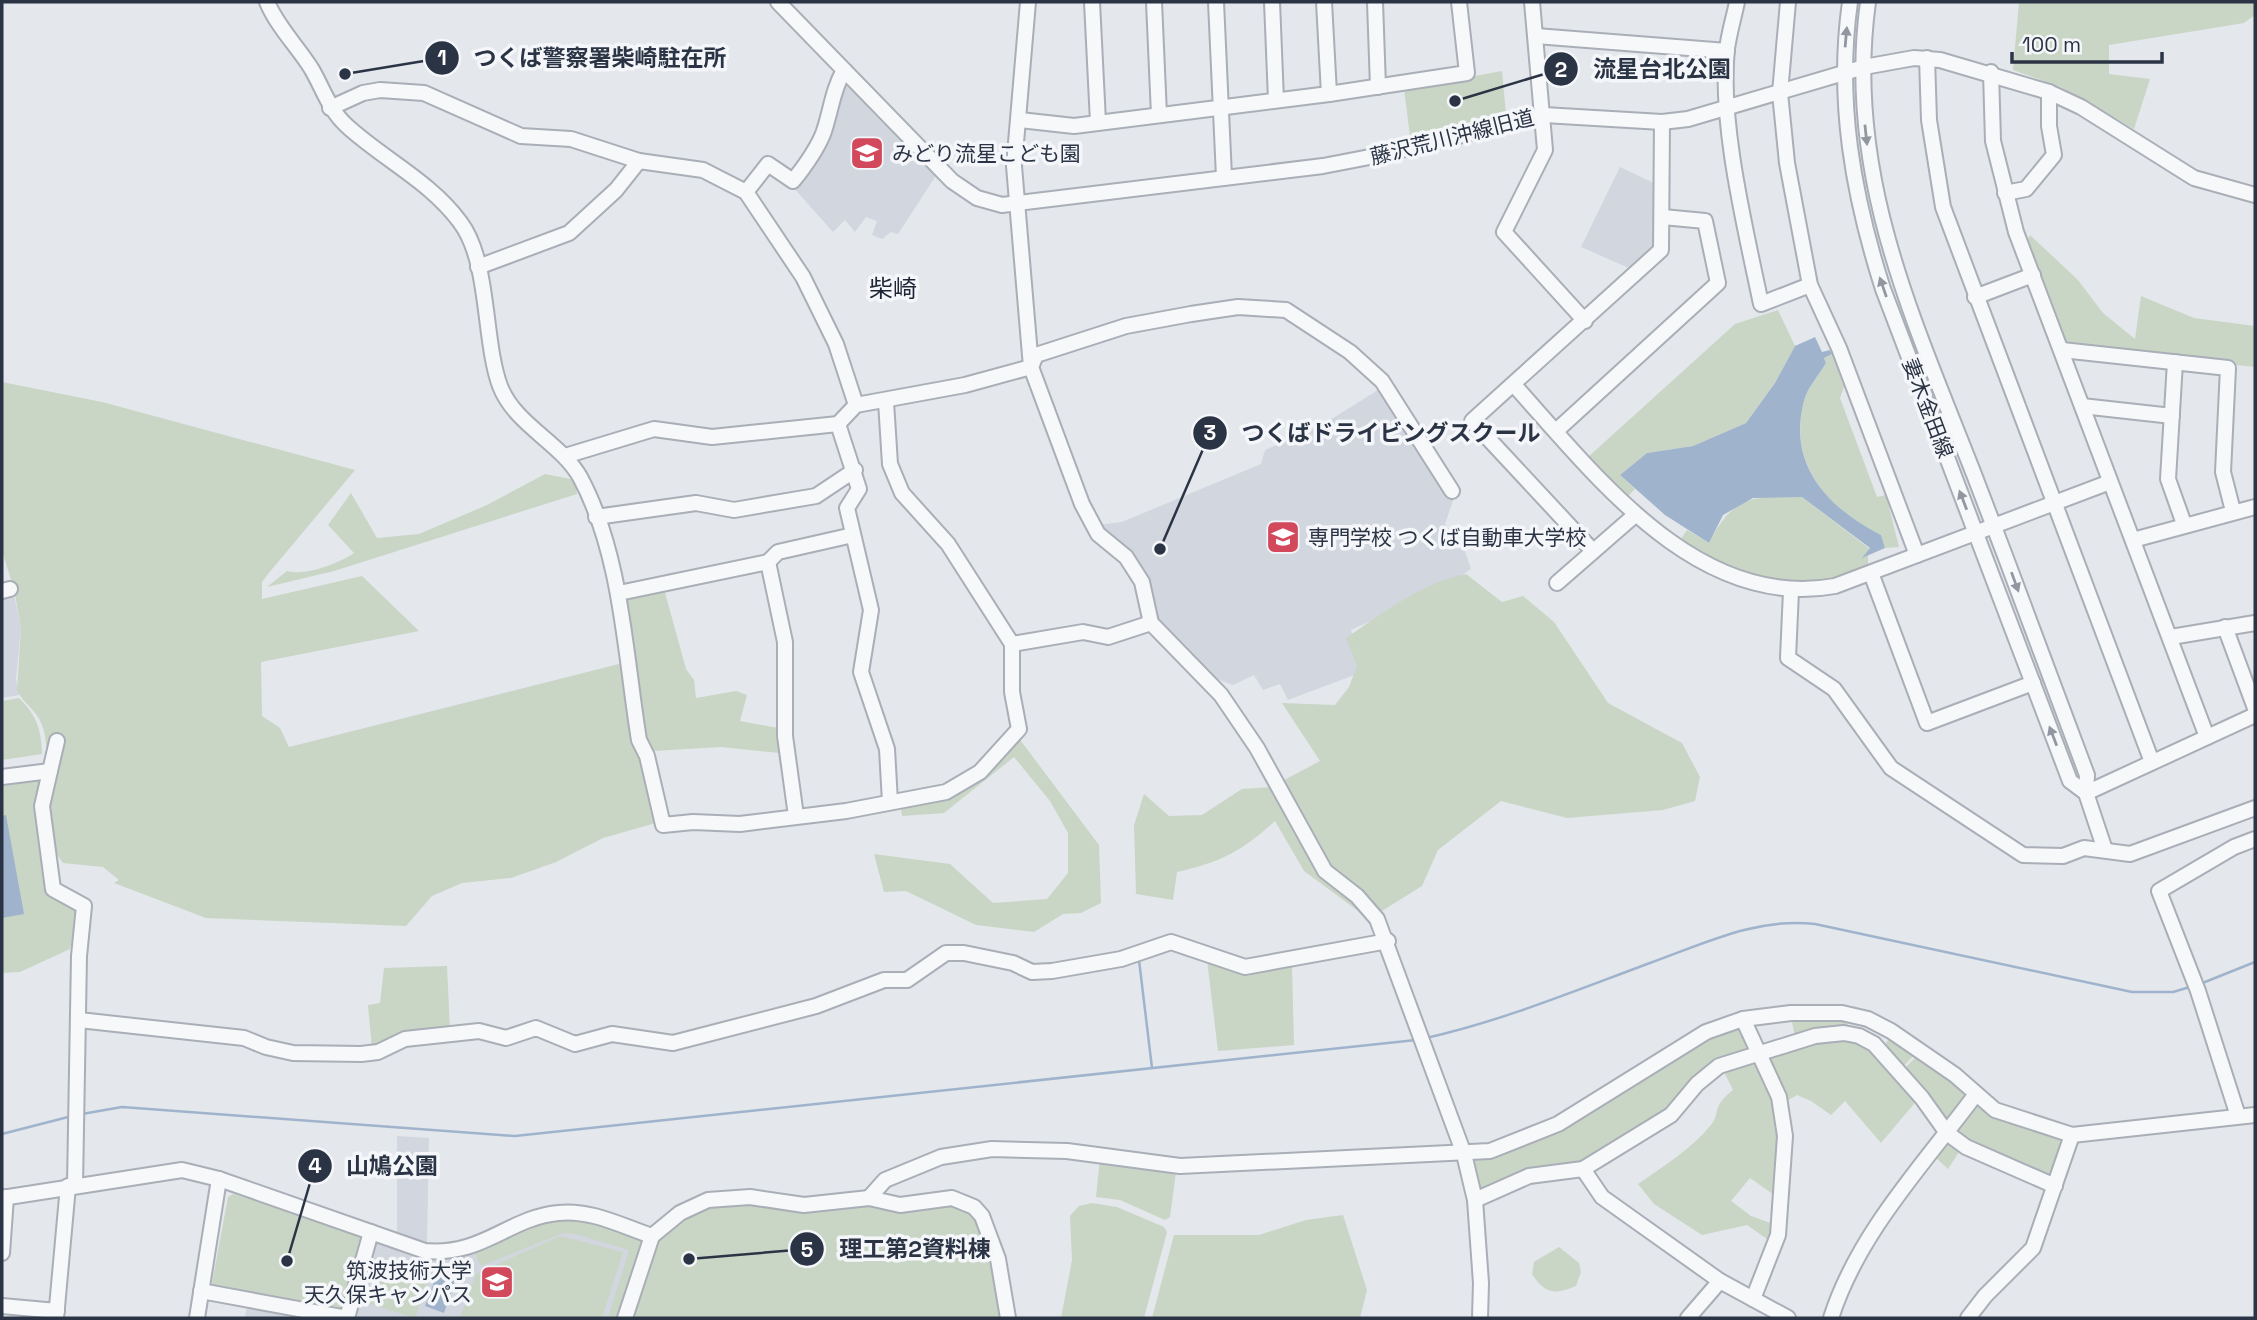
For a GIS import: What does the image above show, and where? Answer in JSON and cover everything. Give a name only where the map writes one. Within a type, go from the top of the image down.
[{"type":"street","points":[[267,2],[310,68],[330,108],[346,126],[420,184],[462,224],[478,267],[500,386],[511,407],[565,456],[579,475],[596,517],[619,593],[639,740],[647,756],[663,825],[693,822],[740,824],[946,792],[980,772],[1019,729],[1012,692],[1012,644],[947,544],[902,494],[890,464],[886,402]]},
{"type":"street","name":"藤沢荒川沖線旧道","points":[[778,2],[952,181],[985,201],[1016,205],[1380,155],[1544,115],[1662,122],[1688,119],[1864,67],[1927,58],[1991,72],[2049,92],[2081,107],[2194,178],[2255,195]]},
{"type":"street","points":[[1028,2],[1014,166],[1031,367],[1082,504],[1098,534],[1126,557],[1142,583],[1151,623],[1221,695],[1257,748],[1325,871],[1357,896],[1377,919],[1388,941],[1464,1154],[1475,1200],[1480,1318]]},
{"type":"street","points":[[1092,2],[1098,122]]},
{"type":"street","points":[[1154,2],[1159,115]]},
{"type":"street","points":[[1216,2],[1224,177]]},
{"type":"street","points":[[1272,2],[1276,100]]},
{"type":"street","points":[[1324,2],[1329,94]]},
{"type":"street","points":[[1375,2],[1378,87]]},
{"type":"street","points":[[1020,120],[1074,125],[1329,94],[1467,73],[1459,2]]},
{"type":"street","points":[[1532,2],[1545,150],[1504,232],[1585,321]]},
{"type":"street","points":[[1737,2],[1727,51],[1729,107],[1742,213],[1761,304],[1810,285]]},
{"type":"street","points":[[1788,2],[1780,93],[1787,163],[1810,285],[1839,348],[1917,555]]},
{"type":"street","name":"妻木金田線","points":[[1850,2],[1844,73],[1850,158],[1863,227],[1883,289],[2070,781],[2086,793]]},
{"type":"street","name":"妻木金田線","points":[[1868,2],[1864,67],[1868,155],[1882,227],[2087,775],[2086,793],[2105,850]]},
{"type":"street","points":[[1536,36],[1727,51]]},
{"type":"street","points":[[1927,58],[1929,120],[1936,175],[1947,217],[2152,762]]},
{"type":"street","points":[[746,192],[768,164],[793,181],[807,164],[823,133],[834,87],[844,70]]},
{"type":"street","points":[[1991,72],[1993,141],[2004,194],[2207,737]]},
{"type":"street","points":[[330,108],[363,93],[380,90],[424,93],[521,136],[571,139],[639,161],[703,170],[746,192],[803,277],[836,344],[856,405]]},
{"type":"street","points":[[2004,194],[2026,189],[2054,155],[2049,126],[2049,92]]},
{"type":"street","points":[[1594,551],[1472,421],[1515,386],[1661,250],[1662,122]]},
{"type":"street","points":[[478,267],[569,233],[616,190],[639,161]]},
{"type":"street","points":[[1556,431],[1718,283],[1704,221],[1663,217]]},
{"type":"street","points":[[1975,297],[2033,275]]},
{"type":"street","points":[[1031,367],[1036,355],[1126,326],[1238,307],[1286,310],[1350,352],[1382,381],[1452,491]]},
{"type":"street","points":[[2062,350],[2228,368],[2223,471],[2233,511]]},
{"type":"street","points":[[2175,362],[2168,479],[2184,524]]},
{"type":"street","points":[[565,456],[654,429],[712,437],[838,424],[856,405],[886,402],[1031,367]]},
{"type":"street","points":[[1515,386],[1635,515],[1689,552],[1732,576],[1760,586],[1791,591],[1835,586],[2110,482]]},
{"type":"street","points":[[2082,406],[2172,416]]},
{"type":"street","points":[[838,424],[859,489],[847,508],[871,610],[861,671],[887,749],[890,802]]},
{"type":"street","points":[[596,517],[696,503],[734,510],[816,496],[855,470]]},
{"type":"street","points":[[2133,540],[2184,524],[2255,507]]},
{"type":"street","points":[[1557,583],[1635,515]]},
{"type":"street","points":[[619,593],[768,562],[778,552],[853,535]]},
{"type":"street","points":[[768,562],[785,642],[785,736],[796,816]]},
{"type":"street","points":[[1871,573],[1927,723],[2032,683]]},
{"type":"street","points":[[1791,591],[1788,658],[1834,690],[1891,768],[2023,855],[2063,856],[2084,848],[2130,854],[2255,808]]},
{"type":"street","points":[[1012,644],[1083,632],[1108,637],[1151,623]]},
{"type":"street","points":[[2171,637],[2255,623]]},
{"type":"street","points":[[2225,627],[2255,708]]},
{"type":"street","points":[[2086,793],[2255,715]]},
{"type":"street","points":[[2,1306],[56,1315],[71,1186],[77,1116],[79,956],[84,906],[53,889],[42,806],[46,770],[57,741]]},
{"type":"street","points":[[2,777],[46,770]]},
{"type":"street","points":[[2238,1116],[2196,984],[2159,891],[2234,847],[2255,839]]},
{"type":"street","points":[[79,1020],[244,1038],[266,1048],[293,1053],[361,1055],[378,1052],[405,1040],[479,1031],[506,1038],[536,1028],[575,1044],[612,1034],[673,1043],[816,1006],[884,980],[907,980],[946,953],[964,953],[1000,960],[1032,972],[1121,960],[1171,942],[1245,967],[1388,941]]},
{"type":"street","points":[[869,1198],[885,1180],[942,1157],[992,1149],[1067,1152],[1180,1166],[1490,1151],[1558,1124],[1706,1032],[1743,1019],[1815,1012],[1858,1016],[1891,1031],[1995,1110],[2072,1135],[2255,1115]]},
{"type":"street","points":[[1743,1019],[1779,1097],[1785,1136],[1778,1235],[1752,1299]]},
{"type":"street","points":[[1475,1200],[1529,1176],[1583,1169],[1671,1115],[1697,1084],[1719,1066],[1815,1036],[1844,1033],[1859,1036],[1874,1044],[1947,1133],[1966,1147],[2055,1186]]},
{"type":"street","points":[[1831,1318],[1845,1279],[1871,1234],[1976,1094]]},
{"type":"street","points":[[1968,1318],[1985,1296],[2033,1248],[2072,1135]]},
{"type":"street","points":[[1583,1169],[1602,1197],[1720,1281],[1788,1318]]},
{"type":"street","points":[[2,1253],[4,1197],[169,1170],[182,1170],[219,1180],[425,1251],[450,1252],[470,1248],[537,1218],[576,1212],[652,1236]]},
{"type":"street","points":[[197,1318],[219,1180]]},
{"type":"street","points":[[625,1318],[652,1236],[680,1213],[708,1200],[750,1197],[804,1205],[869,1198],[900,1205],[952,1198],[974,1207],[982,1216],[998,1259],[1008,1318]]},
{"type":"street","points":[[201,1291],[347,1318],[371,1232]]},
{"type":"street","points":[[1688,1318],[1720,1281]]},
{"type":"shaded area","name":"みどり流星こども園","points":[[844,80],[937,174],[898,234],[891,232],[882,239],[872,235],[877,221],[866,217],[855,232],[845,220],[833,232],[792,186]]},
{"type":"shaded area","points":[[1620,167],[1656,184],[1653,250],[1631,269],[1581,247]]},
{"type":"shaded area","name":"専門学校 つくば自動車大学校","points":[[1378,390],[1395,408],[1454,498],[1445,524],[1464,548],[1471,569],[1446,586],[1351,630],[1365,671],[1288,700],[1280,684],[1263,690],[1254,675],[1233,685],[1214,678],[1156,619],[1144,571],[1135,559],[1097,525],[1122,522],[1261,464],[1265,450],[1322,425]]},
{"type":"shaded area","points":[[14,595],[21,628],[16,679],[19,695],[2,698],[2,597]]},
{"type":"shaded area","points":[[397,1136],[429,1138],[427,1243],[397,1235]]},
{"type":"shaded area","name":"筑波技術大学 天久保キャンパス","points":[[540,1222],[643,1238],[619,1318],[356,1318],[359,1309],[355,1306],[373,1243],[378,1239],[431,1258],[460,1257]]},
{"type":"shaded area","name":"筑波技術大学 天久保キャンパス","points":[[247,1305],[317,1318],[245,1318]]},
{"type":"green space","points":[[2019,2],[2255,2],[2255,15],[2244,23],[2109,45],[2109,74],[2150,79],[2134,129],[2061,87],[2013,70]]},
{"type":"green space","points":[[1502,71],[1506,114],[1410,136],[1404,89]]},
{"type":"green space","points":[[2030,235],[2078,280],[2103,313],[2135,339],[2141,296],[2194,318],[2255,326],[2255,367],[2067,347],[2026,243]]},
{"type":"green space","points":[[1778,310],[1795,346],[1775,383],[1746,423],[1693,446],[1647,453],[1620,475],[1635,489],[1627,497],[1587,458],[1735,324]]},
{"type":"green space","points":[[1832,354],[1844,387],[1840,398],[1877,497],[1886,495],[1899,547],[1885,548],[1881,535],[1844,512],[1816,482],[1807,464],[1800,424],[1804,401],[1810,386],[1826,363],[1824,358]]},
{"type":"green space","points":[[2,382],[102,402],[355,470],[262,582],[262,599],[362,576],[419,631],[261,662],[262,716],[280,728],[289,747],[623,663],[659,822],[603,838],[556,862],[511,878],[462,883],[432,896],[406,926],[206,918],[114,883],[119,880],[103,867],[63,863],[50,835],[43,728],[17,691],[21,628],[14,589],[2,551]]},
{"type":"green space","points":[[545,474],[575,480],[577,494],[334,571],[267,587],[287,571],[304,572],[322,568],[354,553],[328,525],[351,493],[377,538],[419,534],[487,505]]},
{"type":"green space","points":[[1802,497],[1870,549],[1864,557],[1868,555],[1868,567],[1839,580],[1823,583],[1773,582],[1726,569],[1681,539],[1687,530],[1709,543],[1718,527],[1736,507],[1757,498]]},
{"type":"green space","points":[[1466,574],[1502,602],[1523,596],[1554,622],[1608,703],[1682,743],[1700,777],[1695,801],[1663,810],[1567,818],[1501,801],[1438,850],[1422,886],[1369,919],[1304,871],[1275,821],[1230,854],[1177,872],[1173,900],[1136,894],[1134,825],[1144,794],[1169,816],[1202,815],[1242,789],[1271,787],[1320,761],[1282,703],[1335,705],[1349,687],[1357,666],[1346,638],[1388,609],[1433,584]]},
{"type":"green space","points":[[664,589],[686,669],[694,680],[696,698],[736,691],[747,695],[740,721],[778,728],[779,753],[721,747],[654,751],[647,741],[625,597]]},
{"type":"green space","points":[[19,698],[37,723],[42,754],[2,760],[2,701]]},
{"type":"green space","points":[[1015,733],[1099,845],[1101,903],[1081,913],[1063,914],[1034,932],[976,925],[906,891],[884,892],[874,854],[950,864],[993,903],[1047,899],[1068,873],[1068,833],[1050,801],[1014,757],[944,813],[902,816],[900,800],[962,784]]},
{"type":"green space","points":[[41,777],[37,806],[51,893],[78,912],[70,949],[20,972],[2,973],[2,784]]},
{"type":"green space","points":[[1207,960],[1235,971],[1292,964],[1294,1045],[1218,1051]]},
{"type":"green space","points":[[447,966],[450,1030],[372,1049],[368,1005],[380,1003],[384,968]]},
{"type":"green space","points":[[1791,1016],[1848,1019],[1847,1028],[1795,1038]]},
{"type":"green space","points":[[1741,1027],[1751,1049],[1677,1104],[1588,1162],[1479,1193],[1470,1158],[1494,1154],[1709,1035]]},
{"type":"green space","points":[[1891,1036],[1915,1054],[1902,1068],[1883,1047]]},
{"type":"green space","points":[[1846,1038],[1866,1043],[1918,1099],[1881,1143],[1845,1101],[1831,1115],[1797,1095],[1785,1102],[1765,1056],[1809,1043]]},
{"type":"green space","points":[[1917,1056],[1969,1092],[1949,1125],[1904,1069]]},
{"type":"green space","points":[[1754,1058],[1775,1099],[1781,1130],[1777,1197],[1750,1178],[1731,1201],[1751,1216],[1773,1224],[1770,1241],[1747,1225],[1702,1235],[1654,1204],[1638,1184],[1686,1149],[1711,1125],[1719,1105],[1733,1090],[1723,1070]]},
{"type":"green space","points":[[1975,1101],[2063,1136],[2066,1141],[2049,1180],[1954,1134]]},
{"type":"green space","points":[[1947,1141],[1958,1145],[1959,1152],[1948,1169],[1935,1157]]},
{"type":"green space","points":[[1100,1158],[1176,1172],[1170,1217],[1165,1220],[1120,1200],[1096,1197]]},
{"type":"green space","points":[[233,1194],[361,1234],[364,1238],[344,1308],[340,1312],[215,1288],[212,1283],[228,1197]]},
{"type":"green space","points":[[748,1201],[928,1204],[961,1208],[981,1225],[992,1254],[1005,1318],[631,1318],[658,1236],[704,1206]]},
{"type":"green space","points":[[1092,1203],[1117,1207],[1164,1227],[1167,1232],[1144,1318],[1061,1318],[1072,1260],[1070,1216],[1079,1206]]},
{"type":"green space","points":[[1343,1215],[1367,1290],[1360,1318],[1152,1318],[1174,1235],[1259,1235],[1306,1220]]},
{"type":"green space","points":[[582,1218],[643,1238],[645,1243],[619,1318],[608,1318],[629,1250],[576,1234],[563,1233],[481,1266],[474,1252],[540,1222]]},
{"type":"green space","points":[[560,1236],[623,1252],[602,1318],[460,1318],[476,1274]]},
{"type":"green space","points":[[1559,1247],[1579,1263],[1581,1272],[1576,1286],[1562,1291],[1551,1291],[1541,1286],[1532,1274],[1534,1262]]},
{"type":"green space","points":[[383,1258],[430,1275],[415,1318],[367,1303]]},
{"type":"water","points":[[1815,337],[1822,352],[1830,350],[1832,354],[1824,358],[1826,363],[1810,386],[1804,401],[1800,424],[1801,445],[1807,464],[1816,482],[1829,498],[1844,512],[1881,535],[1885,548],[1862,558],[1870,548],[1802,497],[1753,498],[1723,515],[1709,543],[1665,515],[1620,475],[1647,453],[1693,446],[1746,423],[1775,383],[1795,346]]},
{"type":"water","points":[[6,815],[24,914],[2,918],[2,816]]},
{"type":"water","points":[[438,1271],[456,1278],[444,1313],[425,1306]]},
{"type":"waterway","points":[[1426,1038],[1511,1014],[1710,940],[1772,924],[1815,924],[2132,992],[2173,992],[2190,987]]},
{"type":"waterway","points":[[1139,960],[1152,1068]]},
{"type":"waterway","points":[[2200,984],[2255,962]]},
{"type":"waterway","points":[[82,1114],[122,1107],[515,1136],[1416,1040]]},
{"type":"waterway","points":[[2,1134],[72,1116]]},
{"type":"place","name":"つくば警察署柴崎駐在所","points":[[345,74]]},
{"type":"place","name":"流星台北公園","points":[[1455,101]]},
{"type":"place","name":"みどり流星こども園","points":[[867,153]]},
{"type":"place","name":"専門学校 つくば自動車大学校","points":[[1283,537]]},
{"type":"place","name":"つくばドライビングスクール","points":[[1160,549]]},
{"type":"place","name":"理工第2資料棟","points":[[689,1259]]},
{"type":"place","name":"山鳩公園","points":[[287,1261]]},
{"type":"place","name":"筑波技術大学 天久保キャンパス","points":[[497,1282]]},
{"type":"district","name":"柴崎","points":[[893,288]]}]
